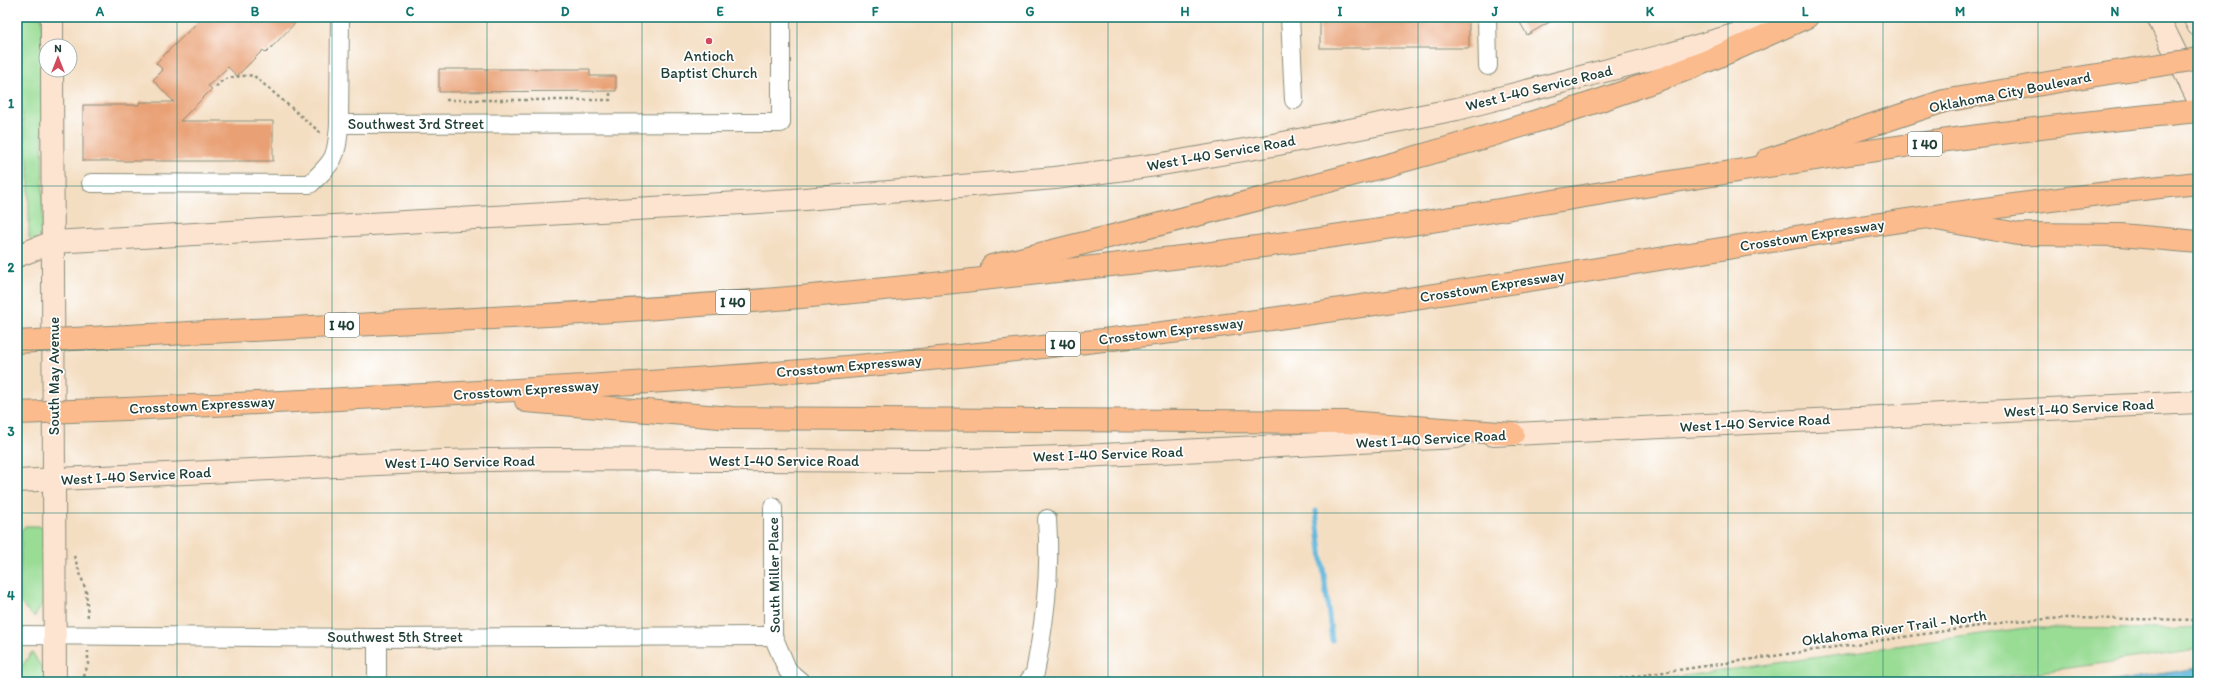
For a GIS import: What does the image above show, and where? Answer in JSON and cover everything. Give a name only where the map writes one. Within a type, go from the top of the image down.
[{"type":"main road","points":[[52,17],[52,38]]},
{"type":"main road","name":"West I-40 Service Road","points":[[17,256],[53,242],[800,199],[1047,179],[1156,165],[1273,146],[1457,109],[1670,54],[1791,17]]},
{"type":"main road","points":[[911,287],[1357,174],[1466,144],[1575,109],[1679,72],[1807,17]]},
{"type":"main road","points":[[2158,17],[2198,99]]},
{"type":"main road","points":[[2194,17],[2198,25]]},
{"type":"main road","name":"Oklahoma City Boulevard","points":[[1734,172],[1944,101],[2198,59]]},
{"type":"main road","name":"South May Avenue","points":[[52,78],[55,682]]},
{"type":"main road","name":"I 40","points":[[17,342],[644,309],[911,287],[1176,257],[1447,220],[1734,172],[1939,141],[2198,110]]},
{"type":"main road","name":"Crosstown Expressway","points":[[17,413],[449,394],[728,377],[956,356],[1173,332],[1415,298],[1927,217],[2138,189],[2198,183]]},
{"type":"main road","points":[[1927,217],[2018,234],[2121,235],[2198,242]]},
{"type":"main road","points":[[449,394],[732,418],[1346,422],[1513,434]]},
{"type":"main road","name":"West I-40 Service Road","points":[[17,481],[443,461],[940,461],[1266,447],[2198,402]]},
{"type":"street","points":[[339,133],[340,17]]},
{"type":"street","name":"Southwest 3rd Street","points":[[91,183],[310,184],[332,163],[339,133],[781,123],[781,17]]},
{"type":"street","points":[[1290,17],[1294,100]]},
{"type":"street","points":[[1487,17],[1488,66]]},
{"type":"street","name":"South Miller Place","points":[[773,507],[773,636],[788,671],[801,682]]},
{"type":"street","points":[[1028,682],[1035,673],[1047,600],[1049,543],[1047,519]]},
{"type":"street","name":"Southwest 5th Street","points":[[17,635],[377,638],[773,636]]},
{"type":"street","points":[[377,638],[378,675]]},
{"type":"path","points":[[216,87],[220,81],[253,75],[328,140],[339,133]]},
{"type":"path","points":[[446,100],[610,100],[610,91]]},
{"type":"path","points":[[73,548],[77,567],[86,591],[88,615]]},
{"type":"path","name":"Oklahoma River Trail - North","points":[[1596,682],[2013,621],[2065,618],[2198,620]]},
{"type":"path","points":[[82,682],[88,656]]},
{"type":"path","points":[[84,677],[92,682]]},
{"type":"green space","points":[[21,17],[42,17],[42,38],[38,38],[38,78],[42,78],[43,234],[32,241],[29,238],[29,173],[21,106]]},
{"type":"green space","points":[[25,526],[39,526],[44,529],[44,603],[34,617],[20,603],[21,531]]},
{"type":"green space","points":[[2198,627],[2198,650],[1968,682],[1642,682],[2024,628],[2162,629]]},
{"type":"green space","points":[[32,652],[45,673],[44,682],[20,682],[20,669]]},
{"type":"water","points":[[2198,668],[2198,682],[2106,682]]},
{"type":"building","points":[[203,17],[301,17],[266,53],[263,50],[237,76],[228,67],[208,86],[212,89],[180,121],[273,121],[273,161],[83,161],[83,105],[139,105],[139,102],[174,102],[153,80],[163,70],[156,63]]},
{"type":"building","points":[[1320,17],[1469,17],[1469,48],[1320,48]]},
{"type":"building","points":[[1517,17],[1558,17],[1527,35]]},
{"type":"building","points":[[439,69],[590,69],[590,76],[616,76],[616,91],[439,92]]},
{"type":"waterway","points":[[1316,511],[1332,640]]},
{"type":"place","name":"Antioch Baptist Church","points":[[709,41]]}]
